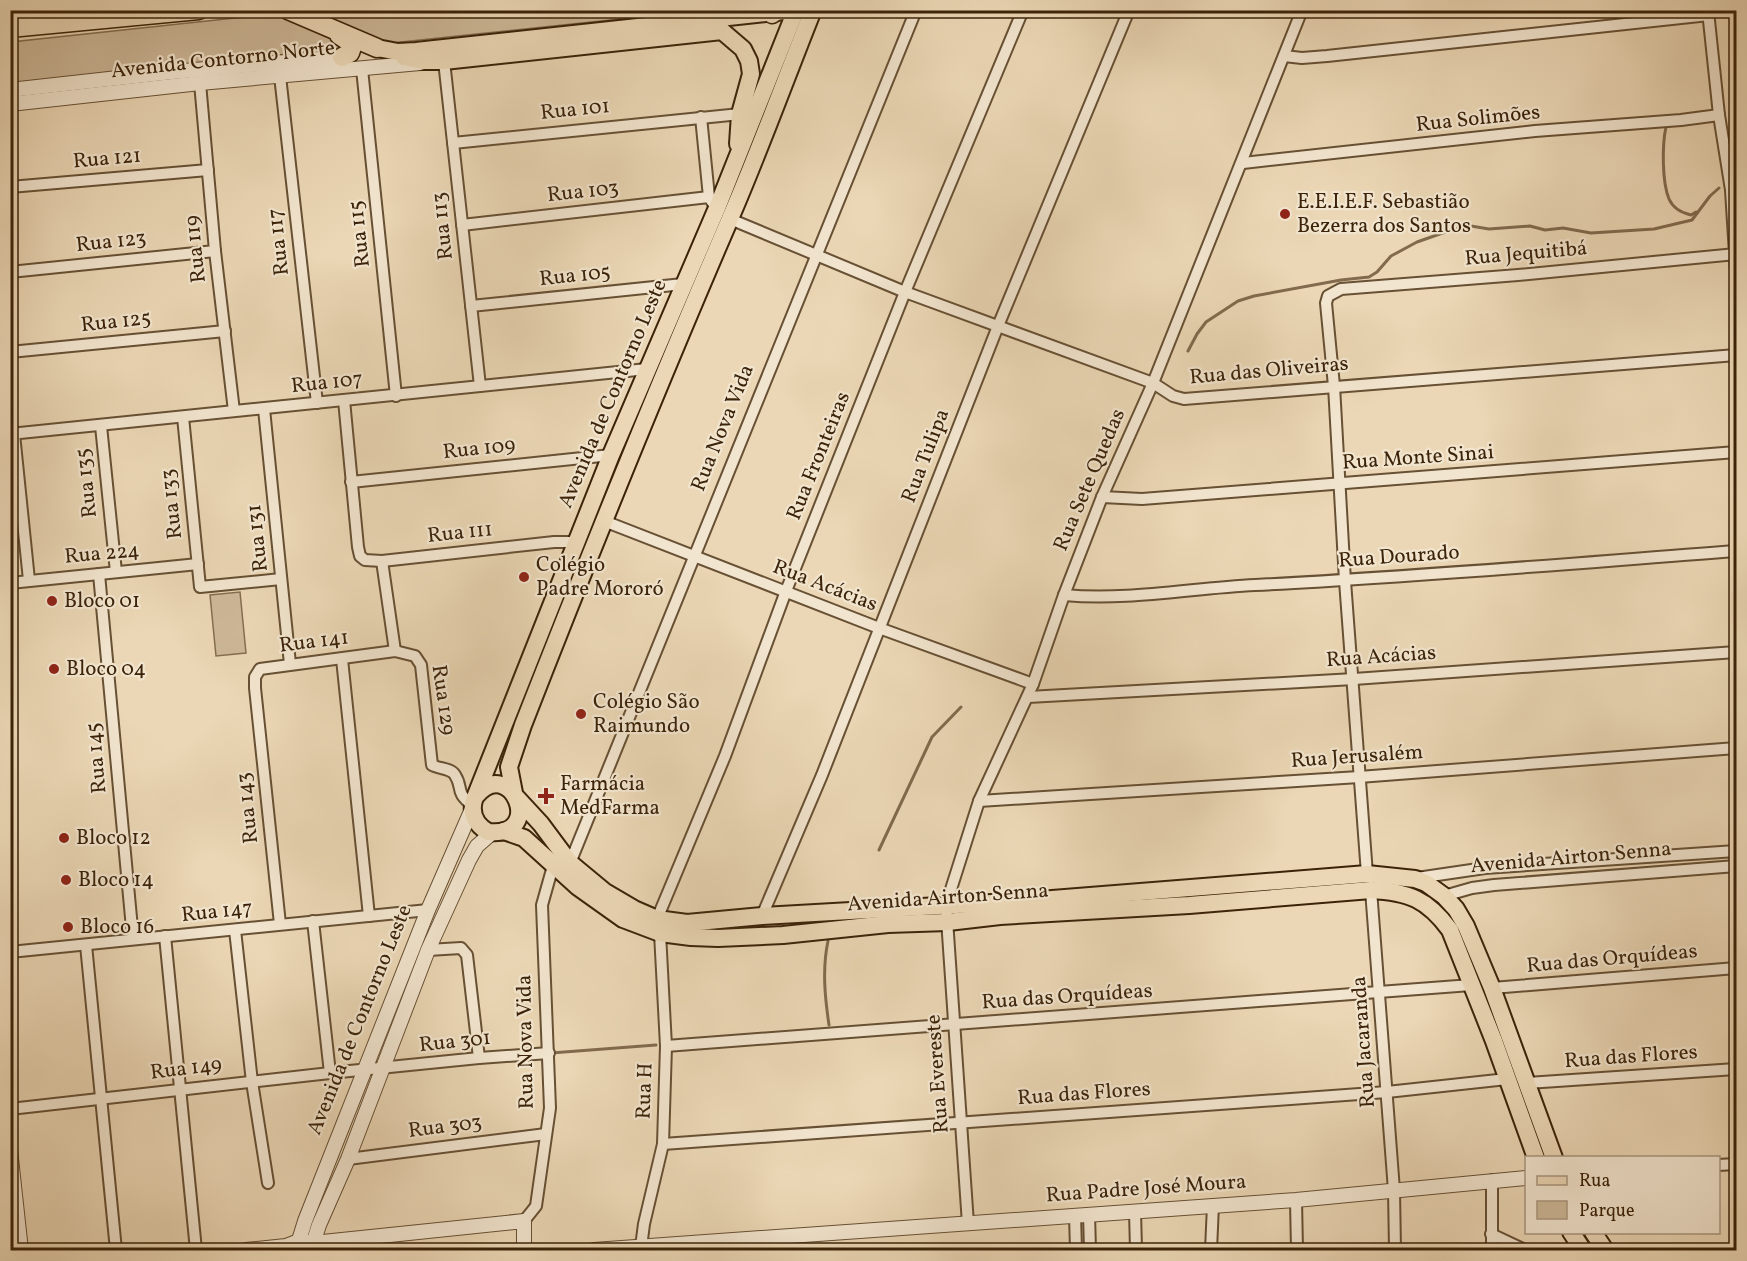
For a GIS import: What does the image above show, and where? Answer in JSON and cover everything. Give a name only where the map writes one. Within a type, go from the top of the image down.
[{"type":"highway","points":[[10,28],[199,10]]},
{"type":"highway","points":[[288,10],[376,48]]},
{"type":"highway","points":[[308,19],[352,44],[352,51],[342,57]]},
{"type":"main road","points":[[376,48],[413,60],[442,61],[721,25],[780,12]]},
{"type":"main road","name":"Avenida de Contorno Leste","points":[[473,803],[610,455],[683,284],[713,203],[737,157],[749,104],[809,13]]},
{"type":"main road","name":"Avenida de Contorno Leste","points":[[516,795],[509,767],[513,753],[698,289],[730,219],[809,13]]},
{"type":"main road","points":[[376,48],[398,52],[416,51],[721,25]]},
{"type":"main road","points":[[721,25],[742,49],[749,61],[756,92],[749,104],[737,157]]},
{"type":"main road","points":[[499,785],[516,795],[519,814],[511,827],[499,832],[488,832],[473,816],[473,803],[485,787],[499,785]]},
{"type":"main road","name":"Avenida Airton Senna","points":[[516,795],[570,863],[605,892],[659,926],[718,938],[783,935],[888,924],[947,913]]},
{"type":"main road","name":"Avenida Airton Senna","points":[[499,832],[524,838],[578,887],[616,915],[640,927],[762,916],[947,913],[1028,907],[1188,905],[1369,882],[1414,879],[1426,883],[1444,896]]},
{"type":"main road","name":"Avenida Airton Senna","points":[[1369,882],[1426,903],[1438,914],[1450,930],[1471,985]]},
{"type":"main road","points":[[1444,896],[1466,926],[1492,988],[1507,1079],[1535,1156]]},
{"type":"main road","points":[[1471,985],[1527,1083],[1553,1156]]},
{"type":"main road","points":[[1572,1234],[1583,1251]]},
{"type":"main road","points":[[1594,1234],[1605,1251]]},
{"type":"street","name":"Rua Nova Vida","points":[[570,863],[916,10]]},
{"type":"street","name":"Rua Fronteiras","points":[[659,926],[786,591],[905,292],[1023,10]]},
{"type":"street","name":"Rua Tulipa","points":[[762,916],[822,775],[998,326],[1129,10]]},
{"type":"street","name":"Rua Sete Quedas","points":[[947,913],[979,801],[1028,697],[1102,497],[1153,383],[1243,163],[1302,10]]},
{"type":"street","points":[[1284,56],[1302,58],[1328,56],[1709,13],[1719,115],[1734,187],[1737,270]]},
{"type":"street","name":"Avenida Contorno Norte","points":[[10,104],[173,79],[342,57]]},
{"type":"street","name":"Avenida Contorno Norte","points":[[10,90],[173,79],[200,83],[442,61]]},
{"type":"street","name":"Rua 113","points":[[442,61],[480,386]]},
{"type":"street","name":"Rua 115","points":[[362,69],[396,396]]},
{"type":"street","name":"Rua 117","points":[[280,76],[317,403]]},
{"type":"street","name":"Rua 119","points":[[200,83],[215,250],[234,411]]},
{"type":"street","name":"Rua 101","points":[[453,143],[701,117],[749,104]]},
{"type":"street","name":"Rua Solimões","points":[[1243,163],[1535,131],[1719,115]]},
{"type":"street","points":[[701,117],[713,203]]},
{"type":"street","name":"Rua 121","points":[[10,187],[208,170]]},
{"type":"street","name":"Rua 103","points":[[462,225],[713,203]]},
{"type":"street","name":"Rua das Oliveiras","points":[[730,219],[905,292],[1153,383],[1173,396],[1184,399],[1737,355]]},
{"type":"street","name":"Rua 123","points":[[10,272],[215,250]]},
{"type":"street","name":"Rua Jequitibá","points":[[1326,303],[1331,294],[1341,289],[1736,254]]},
{"type":"street","name":"Rua 105","points":[[471,306],[683,284]]},
{"type":"street","name":"Rua Jacaranda","points":[[1326,303],[1334,386],[1359,777],[1380,992],[1394,1190],[1395,1251]]},
{"type":"street","name":"Rua 125","points":[[10,352],[225,331]]},
{"type":"street","name":"Rua 107","points":[[12,434],[647,369]]},
{"type":"street","points":[[344,400],[358,547],[360,556],[365,560],[382,561],[394,651]]},
{"type":"street","name":"Rua 131","points":[[264,409],[290,664]]},
{"type":"street","name":"Rua 133","points":[[183,417],[200,587],[281,579]]},
{"type":"street","name":"Rua 135","points":[[101,426],[116,572]]},
{"type":"street","points":[[12,434],[29,580]]},
{"type":"street","name":"Rua Monte Sinai","points":[[1102,497],[1142,499],[1737,452]]},
{"type":"street","name":"Rua 109","points":[[351,482],[610,455]]},
{"type":"street","name":"Rua Acácias","points":[[604,521],[879,628],[1033,684]]},
{"type":"street","name":"Rua 111","points":[[382,561],[554,542],[576,542]]},
{"type":"street","name":"Rua Dourado","points":[[1064,595],[1086,597],[1162,594],[1251,585],[1737,551]]},
{"type":"street","name":"Rua 224","points":[[10,583],[198,564]]},
{"type":"street","name":"Rua 145","points":[[99,574],[133,939]]},
{"type":"street","name":"Rua 129","points":[[394,651],[416,656],[421,665],[432,765],[455,775],[459,793],[473,803]]},
{"type":"street","name":"Rua 141","points":[[255,688],[255,677],[260,669],[394,651]]},
{"type":"street","name":"Rua Acácias","points":[[1028,697],[1354,679],[1737,652]]},
{"type":"street","points":[[342,658],[369,916]]},
{"type":"street","name":"Rua 143","points":[[255,688],[280,924]]},
{"type":"street","name":"Rua Jerusalém","points":[[979,801],[1359,777],[1737,748]]},
{"type":"street","name":"Avenida de Contorno Leste","points":[[299,1247],[308,1211],[473,803]]},
{"type":"street","name":"Avenida de Contorno Leste","points":[[299,1247],[348,1159],[428,950],[469,860],[477,846],[499,832]]},
{"type":"street","name":"Avenida Airton Senna","points":[[1414,879],[1485,868],[1737,851]]},
{"type":"street","points":[[1623,860],[1624,874]]},
{"type":"street","name":"Rua Nova Vida","points":[[524,1251],[524,1221],[536,1206],[550,1108],[542,905],[553,866]]},
{"type":"street","name":"Avenida Airton Senna","points":[[1444,896],[1494,885],[1737,866]]},
{"type":"street","name":"Rua 147","points":[[10,952],[428,910]]},
{"type":"street","name":"Rua Evereste","points":[[947,913],[968,1224]]},
{"type":"street","points":[[313,921],[330,1073]]},
{"type":"street","name":"Rua H","points":[[635,1249],[644,1224],[663,1144],[666,1046],[659,926]]},
{"type":"street","points":[[235,930],[252,1082],[268,1184]]},
{"type":"street","points":[[165,936],[182,1089],[196,1251]]},
{"type":"street","points":[[86,945],[117,1251]]},
{"type":"street","points":[[428,950],[461,948],[467,955],[479,1058]]},
{"type":"street","name":"Rua das Orquídeas","points":[[1492,988],[1737,968]]},
{"type":"street","name":"Rua das Orquídeas","points":[[666,1046],[1471,985]]},
{"type":"street","name":"Rua 301","points":[[366,1070],[549,1053]]},
{"type":"street","name":"Rua das Flores","points":[[1527,1083],[1737,1069]]},
{"type":"street","name":"Rua 149","points":[[10,1109],[366,1070]]},
{"type":"street","name":"Rua das Flores","points":[[663,1144],[1387,1092],[1507,1079]]},
{"type":"street","name":"Rua 303","points":[[348,1159],[546,1134]]},
{"type":"street","points":[[10,1149],[21,1251]]},
{"type":"street","points":[[1720,1166],[1737,1164]]},
{"type":"street","name":"Rua Padre José Moura","points":[[594,1251],[1296,1200],[1525,1178]]},
{"type":"street","points":[[1492,1180],[1492,1251]]},
{"type":"street","points":[[1296,1200],[1297,1251]]},
{"type":"street","points":[[1211,1251],[1213,1205]]},
{"type":"street","points":[[1135,1211],[1136,1251]]},
{"type":"street","points":[[1076,1251],[1082,1215]]},
{"type":"street","points":[[1082,1215],[1090,1251]]},
{"type":"street","points":[[246,1251],[524,1221]]},
{"type":"street","points":[[1491,1234],[1525,1251]]},
{"type":"green space","points":[[310,10],[696,11],[11,83],[11,42]]},
{"type":"green space","points":[[240,592],[246,653],[216,656],[210,595]]},
{"type":"waterway","points":[[1666,127],[1663,163],[1669,199],[1681,211],[1691,215],[1696,212]]},
{"type":"waterway","points":[[1188,351],[1206,322],[1238,301],[1341,280],[1369,277],[1377,272],[1391,256],[1417,242],[1454,229],[1471,226],[1489,229],[1530,226],[1545,230],[1563,228],[1591,233],[1654,229],[1692,220],[1719,188]]},
{"type":"waterway","points":[[879,850],[932,737],[961,707]]},
{"type":"waterway","points":[[828,941],[825,983],[829,1025]]},
{"type":"waterway","points":[[551,1053],[656,1045]]},
{"type":"place","name":"E.E.I.E.F. Sebastião Bezerra dos Santos","points":[[1285,214]]},
{"type":"place","name":"Colégio Padre Mororó","points":[[524,577]]},
{"type":"place","name":"Bloco 01","points":[[52,601]]},
{"type":"place","name":"Bloco 04","points":[[54,669]]},
{"type":"place","name":"Colégio São Raimundo","points":[[581,714]]},
{"type":"place","name":"Farmácia MedFarma","points":[[546,796]]},
{"type":"place","name":"Bloco 12","points":[[64,838]]},
{"type":"place","name":"Bloco 14","points":[[66,880]]},
{"type":"place","name":"Bloco 16","points":[[68,927]]}]
